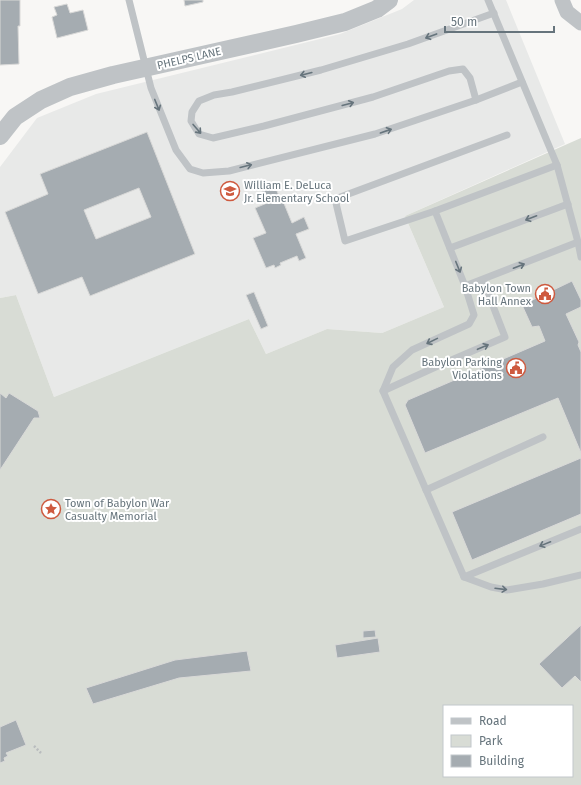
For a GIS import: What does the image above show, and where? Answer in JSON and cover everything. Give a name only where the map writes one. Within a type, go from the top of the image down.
[{"type":"street","name":"PHELPS LANE","points":[[0,136],[16,117],[41,100],[70,87],[113,75],[346,22],[377,9],[389,0]]},
{"type":"street","points":[[562,0],[567,12],[581,23]]},
{"type":"lane","points":[[129,0],[151,88],[176,150],[190,169],[203,173],[229,171],[375,134],[476,100],[522,82]]},
{"type":"lane","points":[[488,0],[557,165],[581,257]]},
{"type":"lane","points":[[476,100],[470,78],[463,69],[449,71],[373,98],[213,138],[199,134],[191,121],[192,112],[199,101],[214,95],[321,70],[408,44],[494,13]]},
{"type":"lane","points":[[507,135],[335,199],[345,241],[435,211],[557,165]]},
{"type":"lane","points":[[450,248],[568,204]]},
{"type":"lane","points":[[435,211],[465,286],[474,315],[469,324],[412,350],[393,368],[383,391],[464,577],[491,587],[507,590],[543,584],[581,575]]},
{"type":"lane","points":[[465,286],[578,242]]},
{"type":"lane","points":[[383,391],[505,338],[483,280]]},
{"type":"lane","points":[[426,490],[543,437]]},
{"type":"lane","points":[[464,577],[581,529]]},
{"type":"path","points":[[34,746],[41,753]]},
{"type":"shaded area","name":"William E. DeLuca Jr. Elementary School","points":[[414,0],[506,0],[565,144],[405,216],[444,307],[382,333],[327,329],[266,354],[249,319],[54,397],[16,295],[0,298],[0,167],[37,118],[96,94],[340,34],[402,9]]},
{"type":"green space","points":[[581,138],[581,785],[0,785],[0,298],[16,295],[54,397],[249,319],[266,354],[327,329],[382,333],[444,307],[405,216]]},
{"type":"building","points":[[0,0],[20,0],[20,26],[18,26],[19,64],[0,65]]},
{"type":"building","points":[[184,0],[203,0],[203,2],[185,6]]},
{"type":"building","points":[[67,4],[70,13],[83,10],[88,30],[57,38],[52,17],[57,15],[54,7]]},
{"type":"building","points":[[147,132],[195,254],[90,296],[82,277],[38,294],[5,212],[48,194],[40,174]],"holes":[[[139,188],[151,217],[96,239],[84,210]]]},
{"type":"building","points":[[273,181],[292,223],[304,217],[309,229],[296,234],[306,258],[299,261],[297,256],[280,263],[281,265],[275,268],[274,265],[266,268],[253,238],[266,233],[255,208],[267,203],[260,186]]},
{"type":"building","points":[[572,281],[581,300],[581,307],[566,314],[579,342],[578,345],[581,352],[581,453],[558,398],[425,453],[405,405],[408,400],[545,341],[539,326],[532,327],[522,305]]},
{"type":"building","points":[[254,292],[268,326],[261,329],[246,295]]},
{"type":"building","points":[[0,393],[6,398],[9,393],[38,411],[40,418],[34,418],[0,470]]},
{"type":"building","points":[[581,458],[581,514],[472,560],[452,512]]},
{"type":"building","points":[[581,625],[581,682],[575,676],[562,688],[539,664]]},
{"type":"building","points":[[375,630],[376,637],[363,638],[363,631]]},
{"type":"building","points":[[378,638],[380,652],[337,658],[335,645]]},
{"type":"building","points":[[247,651],[251,671],[179,678],[93,704],[86,688],[175,660]]},
{"type":"building","points":[[16,720],[26,745],[6,753],[8,756],[4,758],[5,761],[0,763],[0,727]]},
{"type":"place","name":"William E. DeLuca Jr. Elementary School","points":[[230,191]]},
{"type":"place","name":"Babylon Town Hall Annex","points":[[545,294]]},
{"type":"place","name":"Babylon Parking Violations","points":[[516,368]]},
{"type":"place","name":"Town of Babylon War Casualty Memorial","points":[[51,509]]}]
